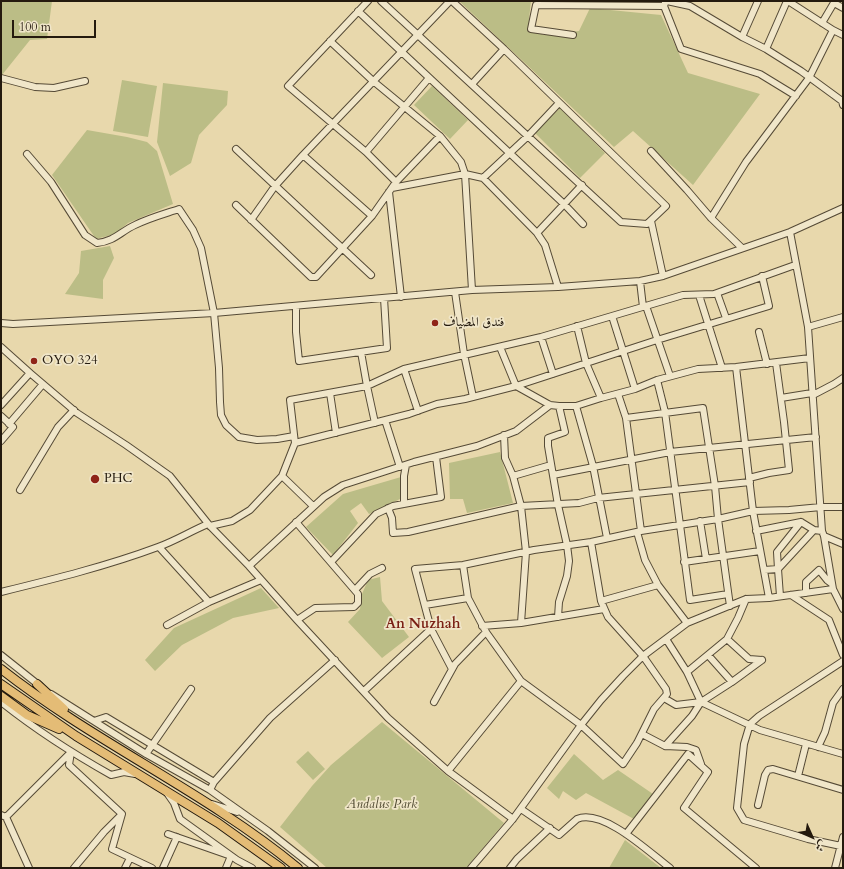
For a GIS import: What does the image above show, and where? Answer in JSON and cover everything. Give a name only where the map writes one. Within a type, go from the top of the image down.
[{"type":"main road","points":[[1,669],[44,701],[80,725],[233,820],[298,868]]},
{"type":"main road","points":[[1,684],[76,736],[218,823],[281,868]]},
{"type":"main road","points":[[37,684],[80,725]]},
{"type":"main road","points":[[1,696],[27,715],[76,736]]},
{"type":"street","points":[[368,1],[288,86],[366,152],[396,182]]},
{"type":"street","points":[[251,220],[275,186],[303,155],[418,34],[451,1],[504,49],[666,206],[647,224],[621,222],[418,34],[381,1]]},
{"type":"street","points":[[742,37],[758,1]]},
{"type":"street","points":[[766,49],[790,2],[843,35]]},
{"type":"street","points":[[822,23],[835,2],[843,8]]},
{"type":"street","points":[[665,3],[681,49],[760,74],[796,96]]},
{"type":"street","points":[[574,35],[531,29],[536,5],[688,3],[690,6],[742,37],[766,49],[810,78],[842,102]]},
{"type":"street","points":[[358,11],[564,204],[583,224]]},
{"type":"street","points":[[711,218],[746,162],[810,78],[833,30]]},
{"type":"street","points":[[330,41],[373,81],[440,136],[461,162],[464,174],[472,290]]},
{"type":"street","points":[[472,84],[504,49]]},
{"type":"street","points":[[1,78],[35,87],[54,88],[85,81]]},
{"type":"street","points":[[366,152],[429,78]]},
{"type":"street","points":[[483,178],[510,154],[559,103]]},
{"type":"street","points":[[236,205],[311,276],[316,277],[372,216],[396,182],[440,136]]},
{"type":"street","points":[[236,149],[372,275]]},
{"type":"street","points":[[651,151],[711,218],[742,248]]},
{"type":"street","points":[[27,154],[52,182],[85,235],[97,243],[112,240],[133,226],[179,208],[193,230],[201,248],[214,313],[221,415],[226,425],[239,437],[257,440],[294,436]]},
{"type":"street","points":[[303,155],[372,216]]},
{"type":"street","points":[[391,190],[464,174],[483,178],[537,233],[545,245],[558,287]]},
{"type":"street","points":[[537,233],[582,186]]},
{"type":"street","points":[[391,190],[401,296]]},
{"type":"street","points":[[1,323],[13,324],[214,313],[472,290],[558,287],[640,280],[663,276],[790,232],[843,208]]},
{"type":"street","points":[[651,221],[663,276]]},
{"type":"street","points":[[790,232],[795,265],[808,327],[820,507],[832,586]]},
{"type":"street","points":[[1,592],[84,571],[159,547],[209,525],[232,521],[250,510],[282,476],[295,443],[290,400],[367,386],[404,369],[541,337],[683,295],[717,293],[795,265]]},
{"type":"street","points":[[295,443],[375,423],[437,404],[516,386],[726,318],[769,306],[762,276]]},
{"type":"street","points":[[640,280],[644,307],[658,340],[670,376]]},
{"type":"street","points":[[455,292],[464,354],[473,397]]},
{"type":"street","points":[[717,293],[726,318]]},
{"type":"street","points":[[699,295],[722,368]]},
{"type":"street","points":[[296,306],[296,332],[299,361],[387,348],[384,298]]},
{"type":"street","points":[[612,316],[635,389]]},
{"type":"street","points":[[808,327],[843,317]]},
{"type":"street","points":[[577,326],[586,363],[601,398]]},
{"type":"street","points":[[759,332],[767,364]]},
{"type":"street","points":[[541,337],[553,374]]},
{"type":"street","points":[[1,347],[74,410],[170,476],[209,525],[262,580],[388,718],[448,771],[513,819]]},
{"type":"street","points":[[500,347],[516,386],[550,405],[559,406],[576,406],[635,389],[670,376],[698,369],[767,364],[810,358]]},
{"type":"street","points":[[361,352],[375,423]]},
{"type":"street","points":[[388,508],[392,518],[394,533],[408,532],[520,506],[579,503],[598,498],[715,486],[750,480],[769,473],[789,470],[776,363]]},
{"type":"street","points":[[736,367],[753,511],[769,598]]},
{"type":"street","points":[[404,369],[418,411]]},
{"type":"street","points":[[1,405],[30,373]]},
{"type":"street","points":[[781,398],[812,394],[834,384],[843,378]]},
{"type":"street","points":[[657,380],[665,412],[690,600],[728,594]]},
{"type":"street","points":[[9,424],[43,384]]},
{"type":"street","points":[[330,393],[336,433]]},
{"type":"street","points":[[618,394],[626,418],[637,495],[639,531],[645,560],[658,585],[687,623]]},
{"type":"street","points":[[249,566],[313,506],[343,485],[403,466],[477,446],[516,431],[550,405]]},
{"type":"street","points":[[558,617],[559,602],[567,576],[569,562],[551,465],[548,438],[565,432],[559,406]]},
{"type":"street","points":[[576,406],[592,466],[607,538]]},
{"type":"street","points":[[626,418],[702,408],[715,486],[730,606]]},
{"type":"street","points":[[20,490],[58,427],[74,410]]},
{"type":"street","points":[[1,416],[13,427],[1,441]]},
{"type":"street","points":[[385,420],[403,466],[404,504]]},
{"type":"street","points":[[504,435],[505,458],[513,476],[520,506],[526,552],[521,624]]},
{"type":"street","points":[[553,475],[592,466],[670,452],[816,437]]},
{"type":"street","points":[[331,562],[376,514],[388,508],[441,497],[436,457]]},
{"type":"street","points":[[513,476],[551,465]]},
{"type":"street","points":[[282,476],[313,506]]},
{"type":"street","points":[[452,669],[431,629],[415,569],[463,565],[526,552],[591,542],[639,531],[718,519],[753,511],[843,507]]},
{"type":"street","points":[[789,510],[790,523]]},
{"type":"street","points":[[700,521],[706,559]]},
{"type":"street","points":[[296,522],[358,594],[358,603],[354,607],[315,608],[297,620]]},
{"type":"street","points":[[756,531],[801,522],[843,544]]},
{"type":"street","points":[[780,596],[777,552],[801,522]]},
{"type":"street","points":[[764,570],[778,569],[814,530]]},
{"type":"street","points":[[463,565],[468,598],[482,626],[521,681],[582,724],[623,764],[637,743],[654,709],[667,694],[666,689],[643,656],[608,617],[604,609],[601,601],[591,542]]},
{"type":"street","points":[[159,547],[209,602]]},
{"type":"street","points":[[684,562],[760,551]]},
{"type":"street","points":[[355,590],[370,574],[382,568]]},
{"type":"street","points":[[806,593],[806,582],[819,570],[832,586],[843,609]]},
{"type":"street","points":[[167,625],[209,602],[262,580]]},
{"type":"street","points":[[601,601],[658,585]]},
{"type":"street","points":[[472,868],[521,809],[582,724],[623,676],[643,656],[687,623],[746,600],[806,593],[832,586]]},
{"type":"street","points":[[791,595],[829,620],[843,654]]},
{"type":"street","points":[[425,605],[468,598]]},
{"type":"street","points":[[687,672],[727,639],[746,600]]},
{"type":"street","points":[[482,626],[521,624],[604,609]]},
{"type":"street","points":[[364,692],[431,629]]},
{"type":"street","points":[[434,702],[452,669],[486,632]]},
{"type":"street","points":[[666,639],[687,672],[700,702],[750,724],[760,730],[843,754]]},
{"type":"street","points":[[664,698],[676,705],[700,702],[732,682],[762,660],[749,659],[727,639]]},
{"type":"street","points":[[1,655],[37,684],[94,721],[146,754],[210,790],[315,868]]},
{"type":"street","points":[[708,655],[732,682]]},
{"type":"street","points":[[210,790],[214,782],[270,718],[335,660]]},
{"type":"street","points":[[841,846],[808,839],[744,820],[737,808],[744,744],[750,724],[759,716],[843,662]]},
{"type":"street","points":[[448,771],[521,681]]},
{"type":"street","points":[[146,754],[191,689]]},
{"type":"street","points":[[818,747],[825,732],[833,703],[843,689]]},
{"type":"street","points":[[1,702],[28,724],[71,752],[111,775],[124,772],[139,775]]},
{"type":"street","points":[[665,746],[692,716],[700,702]]},
{"type":"street","points":[[94,721],[106,717],[214,782]]},
{"type":"street","points":[[642,734],[665,746],[687,747],[696,750],[702,767]]},
{"type":"street","points":[[798,776],[806,744]]},
{"type":"street","points":[[71,752],[69,765],[122,814]]},
{"type":"street","points":[[29,868],[3,816],[71,752]]},
{"type":"street","points":[[626,834],[688,754],[708,772],[684,808],[756,868]]},
{"type":"street","points":[[188,766],[190,778]]},
{"type":"street","points":[[758,805],[765,775],[768,770],[773,769],[843,790]]},
{"type":"street","points":[[166,792],[174,803],[180,819],[231,856],[252,868]]},
{"type":"street","points":[[201,800],[245,815]]},
{"type":"street","points":[[521,809],[559,835],[577,819],[586,816],[600,819],[619,828],[670,868]]},
{"type":"street","points":[[122,814],[112,849],[150,868]]},
{"type":"street","points":[[74,868],[104,832],[122,814]]},
{"type":"street","points":[[510,868],[517,859],[550,828]]},
{"type":"street","points":[[168,834],[231,856]]},
{"type":"street","points":[[163,868],[177,837]]},
{"type":"street","points":[[835,868],[843,837]]},
{"type":"street","points":[[226,868],[231,856]]},
{"type":"street","points":[[125,868],[130,858]]},
{"type":"green space","points":[[1,1],[52,1],[47,39],[30,40],[2,75]]},
{"type":"green space","points":[[459,1],[531,1],[529,19],[543,35],[579,31],[590,8],[661,15],[688,73],[760,94],[693,185],[633,131],[614,147]]},
{"type":"green space","points":[[122,80],[157,86],[148,137],[113,131]]},
{"type":"green space","points":[[163,83],[228,91],[227,105],[199,135],[191,163],[170,176],[157,142]]},
{"type":"green space","points":[[432,86],[468,120],[450,139],[414,105]]},
{"type":"green space","points":[[560,108],[605,153],[580,178],[535,133]]},
{"type":"green space","points":[[87,130],[147,142],[157,151],[173,204],[128,223],[115,234],[96,239],[52,175]]},
{"type":"green space","points":[[110,246],[114,258],[103,280],[103,299],[65,294],[79,273],[81,251]]},
{"type":"green space","points":[[500,452],[513,503],[467,513],[463,499],[450,499],[449,463]]},
{"type":"green space","points":[[401,477],[400,499],[369,514],[361,503],[350,511],[358,523],[333,555],[306,527],[343,494]]},
{"type":"green space","points":[[380,577],[382,601],[409,637],[382,658],[348,622],[360,609],[362,594],[368,580]]},
{"type":"green space","points":[[261,588],[279,608],[233,618],[182,645],[155,671],[145,660],[174,628]]},
{"type":"green space","name":"Andalus Park","points":[[382,722],[504,823],[466,868],[327,868],[280,827],[312,786],[331,765]]},
{"type":"green space","points":[[308,751],[325,769],[313,780],[296,762]]},
{"type":"green space","points":[[574,754],[603,780],[618,770],[653,794],[634,819],[586,793],[576,800],[563,791],[559,799],[547,788]]},
{"type":"green space","points":[[625,840],[661,868],[609,868]]},
{"type":"place","name":"فندق المضياف","points":[[435,323]]},
{"type":"place","name":"OYO 324","points":[[34,361]]},
{"type":"place","name":"PHC","points":[[95,479]]},
{"type":"district","name":"An Nuzhah","points":[[423,625]]}]
